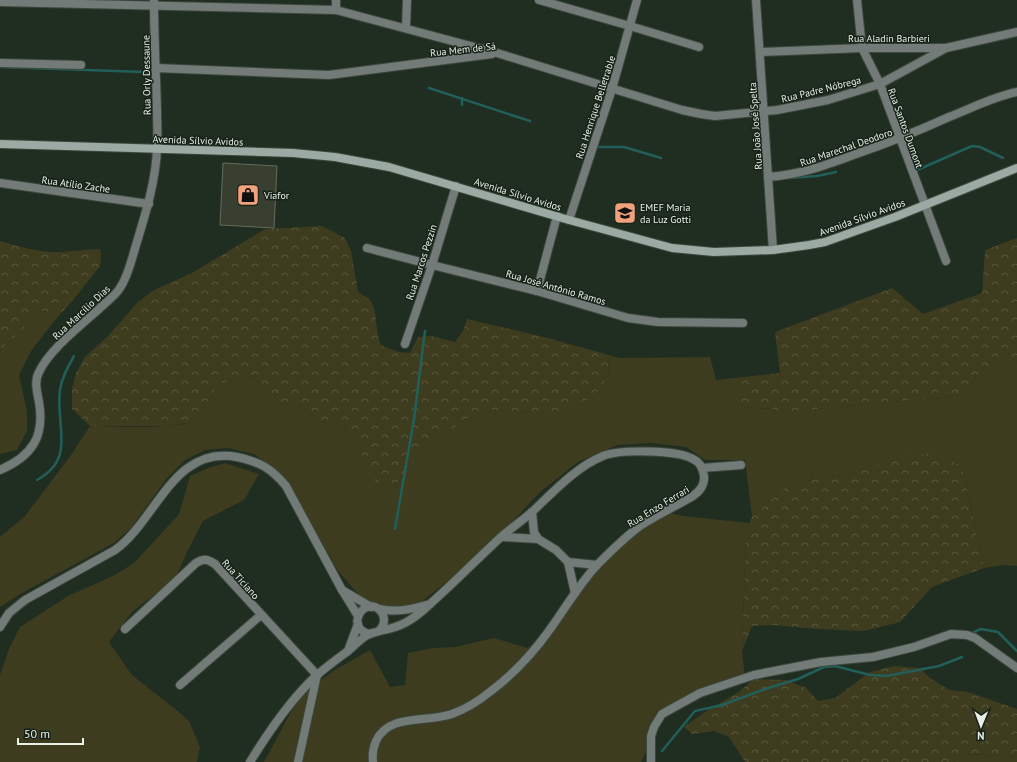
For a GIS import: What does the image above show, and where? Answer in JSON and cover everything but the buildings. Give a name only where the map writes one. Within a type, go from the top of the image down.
[{"type":"main road","name":"Avenida Sílvio Avidos","points":[[0,144],[293,153],[335,157],[389,167],[569,220],[672,248],[714,252],[773,250],[810,246],[837,238],[894,217],[1017,168]]},
{"type":"street","points":[[336,0],[336,10]]},
{"type":"street","points":[[406,28],[407,0]]},
{"type":"street","points":[[539,0],[699,47]]},
{"type":"street","name":"Rua Henrique Belletrable","points":[[569,220],[612,89],[637,0]]},
{"type":"street","name":"Rua João José Spelta","points":[[756,0],[773,250]]},
{"type":"street","name":"Rua Santos Dumont","points":[[857,0],[862,48],[880,84],[899,139],[946,261]]},
{"type":"street","points":[[0,2],[154,3],[336,10],[497,53]]},
{"type":"street","name":"Rua Orly Dessaune","points":[[154,3],[157,149]]},
{"type":"street","name":"Rua Aladin Barbieri","points":[[760,52],[862,48],[946,48],[1017,32]]},
{"type":"street","name":"Rua Padre Nóbrega","points":[[763,111],[777,110],[828,100],[880,84],[946,48]]},
{"type":"street","name":"Rua Mem de Sá","points":[[156,68],[329,75],[497,53],[612,89],[701,114],[715,116],[763,111]]},
{"type":"street","points":[[0,63],[81,65]]},
{"type":"street","name":"Rua Marechal Deodoro","points":[[768,177],[787,176],[815,169],[899,139],[989,99],[1017,92]]},
{"type":"street","name":"Rua Marcílio Dias","points":[[0,470],[16,463],[32,447],[37,437],[41,419],[36,384],[39,370],[67,337],[112,297],[121,287],[129,268],[149,204],[157,149]]},
{"type":"street","name":"Rua Atílio Zache","points":[[0,183],[149,204]]},
{"type":"street","name":"Rua Marcos Pezzin","points":[[405,344],[432,265],[456,186]]},
{"type":"street","points":[[537,291],[557,216]]},
{"type":"street","name":"Rua José Antônio Ramos","points":[[367,248],[537,291],[610,313],[644,320],[743,323]]},
{"type":"street","points":[[0,627],[9,613],[25,600],[115,550],[124,543],[137,529],[170,484],[190,466],[207,458],[235,457],[261,464],[278,477],[286,486],[363,631],[374,632],[403,625],[419,615],[502,537],[532,512],[548,495],[592,462],[604,456],[629,451],[680,455],[692,458],[698,462],[702,468],[741,465]]},
{"type":"street","name":"Rua Enzo Ferrari","points":[[373,762],[373,752],[378,738],[385,730],[394,724],[403,721],[453,714],[483,698],[512,675],[525,662],[551,629],[575,593],[597,565],[640,526],[696,494],[704,483],[702,468]]},
{"type":"street","points":[[532,512],[534,532],[538,539]]},
{"type":"street","points":[[502,537],[538,539],[556,550],[568,562],[575,593]]},
{"type":"street","name":"Rua Ticiano","points":[[125,629],[196,563],[204,559],[214,564],[317,675]]},
{"type":"street","points":[[568,562],[597,565]]},
{"type":"street","points":[[250,762],[294,699],[317,675],[384,624],[382,612],[342,590]]},
{"type":"street","points":[[348,651],[363,609],[375,608],[396,612],[411,610],[430,604]]},
{"type":"street","points":[[180,685],[261,615]]},
{"type":"street","points":[[651,762],[651,736],[654,727],[662,714],[700,693],[754,675],[821,662],[874,657],[914,647],[950,634],[967,635],[975,638],[1017,668]]},
{"type":"street","points":[[298,762],[317,675]]},
{"type":"green space","points":[[322,226],[345,238],[351,251],[358,292],[369,299],[374,308],[381,345],[398,352],[410,353],[418,337],[431,336],[455,342],[463,331],[467,319],[548,338],[609,355],[608,375],[595,396],[562,411],[532,412],[491,410],[466,419],[431,444],[409,467],[399,482],[378,484],[361,464],[362,445],[343,427],[322,422],[298,406],[280,402],[251,376],[228,381],[218,385],[196,420],[193,422],[168,426],[90,426],[72,409],[72,389],[76,373],[85,357],[108,336],[138,302],[154,290],[192,273],[265,229]]},
{"type":"green space","points":[[1017,238],[1017,362],[1013,359],[999,359],[985,368],[960,395],[943,398],[863,404],[785,413],[772,409],[742,407],[740,404],[739,396],[744,377],[780,373],[775,332],[892,288],[923,314],[982,293],[985,250]]},
{"type":"green space","points":[[0,241],[46,252],[100,249],[101,255],[100,266],[56,319],[50,312],[38,311],[22,330],[0,350]]},
{"type":"green space","points":[[38,311],[50,312],[56,319],[31,351],[19,375],[27,411],[27,431],[17,450],[0,454],[0,350],[22,330]]},
{"type":"green space","points":[[609,355],[620,358],[710,357],[716,380],[744,377],[740,395],[742,407],[772,409],[785,413],[863,404],[943,398],[960,395],[985,368],[999,359],[1013,359],[1017,362],[1017,566],[1004,565],[984,568],[962,466],[872,467],[850,474],[814,479],[788,486],[752,516],[745,460],[705,460],[686,447],[651,443],[618,445],[578,462],[540,492],[483,553],[420,603],[391,609],[364,601],[338,571],[283,475],[254,454],[228,448],[205,450],[185,460],[167,478],[131,528],[114,543],[22,593],[0,607],[0,537],[25,516],[71,455],[90,426],[129,427],[161,426],[187,423],[196,420],[218,385],[228,381],[251,376],[280,402],[298,406],[322,422],[343,427],[362,445],[361,464],[399,482],[409,467],[431,444],[466,419],[491,410],[532,412],[608,375]]},
{"type":"green space","points":[[933,453],[962,466],[984,568],[932,587],[900,622],[864,631],[773,625],[752,626],[742,651],[746,535],[752,516],[788,486],[814,479],[850,474],[900,456]]},
{"type":"green space","points":[[225,463],[259,474],[244,500],[203,521],[175,579],[133,611],[109,642],[132,675],[189,721],[200,747],[197,762],[0,762],[0,675],[9,649],[20,627],[68,596],[113,576],[134,563],[179,514],[190,476],[208,468]]},
{"type":"green space","points":[[662,511],[682,516],[750,523],[746,535],[742,651],[745,678],[694,699],[663,719],[641,762],[264,762],[299,697],[333,671],[370,650],[390,687],[405,685],[408,653],[432,648],[455,647],[494,638],[527,648],[546,638],[606,550],[630,530]]},
{"type":"green space","points":[[894,666],[919,668],[930,678],[949,690],[968,692],[1017,709],[1017,757],[969,754],[953,762],[745,762],[729,737],[714,731],[692,734],[684,727],[708,710],[739,692],[754,679],[786,680],[806,688],[818,701],[835,698],[870,672]]},
{"type":"green space","points":[[969,754],[1017,757],[1017,762],[953,762]]},
{"type":"waterway","points":[[0,67],[144,72]]},
{"type":"waterway","points":[[429,88],[530,121]]},
{"type":"waterway","points":[[462,98],[462,105]]},
{"type":"waterway","points":[[915,171],[972,146],[980,147],[1003,158]]},
{"type":"waterway","points":[[599,147],[624,147],[661,158]]},
{"type":"waterway","points":[[789,178],[817,176],[836,172]]},
{"type":"waterway","points":[[395,529],[414,419],[425,331]]},
{"type":"waterway","points":[[37,480],[49,471],[57,462],[61,451],[62,440],[59,403],[60,390],[67,368],[74,356]]},
{"type":"waterway","points":[[974,632],[981,629],[998,632],[1017,651]]},
{"type":"waterway","points":[[662,751],[695,711],[722,705],[765,689],[798,679],[824,667],[835,666],[870,675],[886,676],[939,666],[962,657]]},
{"type":"place","name":"Viafor","points":[[248,195]]},
{"type":"place","name":"EMEF Maria da Luz Gotti","points":[[625,213]]}]
